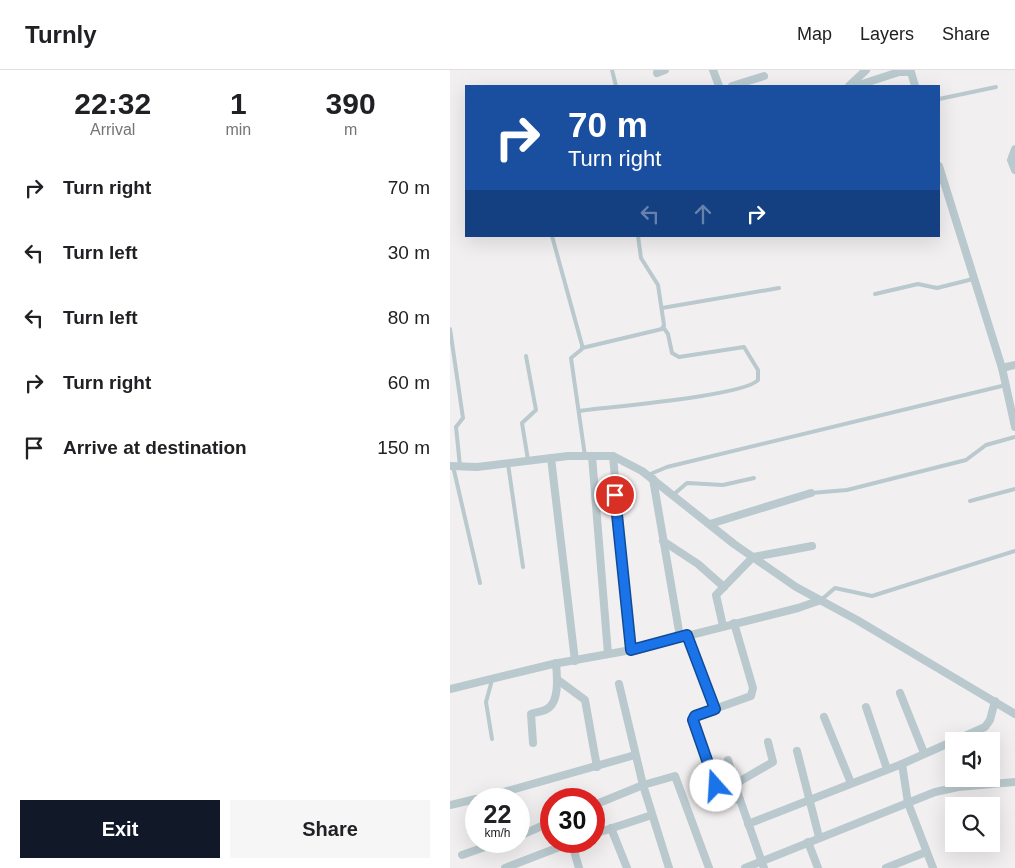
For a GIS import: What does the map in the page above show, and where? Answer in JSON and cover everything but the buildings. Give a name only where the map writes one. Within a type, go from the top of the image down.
[{"type":"street","points":[[657,73],[666,70]]},
{"type":"street","points":[[713,70],[719,85]]},
{"type":"street","points":[[850,85],[866,70]]},
{"type":"street","points":[[859,85],[899,72],[911,71],[915,85]]},
{"type":"street","points":[[735,85],[764,76]]},
{"type":"street","points":[[1015,149],[1011,160],[1015,170]]},
{"type":"street","points":[[940,169],[1002,368],[1013,408],[1015,427]]},
{"type":"street","points":[[1002,368],[1015,366]]},
{"type":"street","points":[[588,456],[608,654]]},
{"type":"street","points":[[454,466],[508,464],[551,458],[613,456],[650,477],[753,558],[796,587],[1015,714]]},
{"type":"street","points":[[613,456],[631,650]]},
{"type":"street","points":[[551,458],[575,661]]},
{"type":"street","points":[[650,477],[684,636],[715,709]]},
{"type":"street","points":[[710,524],[811,493]]},
{"type":"street","points":[[663,541],[700,566],[724,587]]},
{"type":"street","points":[[723,626],[716,595],[753,558],[812,546]]},
{"type":"street","points":[[450,689],[556,663],[631,650],[798,608],[821,600]]},
{"type":"street","points":[[734,623],[753,691],[749,698],[695,716],[693,720],[716,786],[727,798],[740,800]]},
{"type":"street","points":[[533,743],[531,714],[550,707],[557,690],[556,663]]},
{"type":"street","points":[[558,680],[585,700],[597,768]]},
{"type":"street","points":[[619,684],[643,785],[669,868]]},
{"type":"street","points":[[900,693],[924,753]]},
{"type":"street","points":[[748,824],[902,764],[986,727],[995,702]]},
{"type":"street","points":[[866,707],[887,769]]},
{"type":"street","points":[[824,717],[851,784]]},
{"type":"street","points":[[735,784],[773,762],[768,742]]},
{"type":"street","points":[[797,751],[819,837]]},
{"type":"street","points":[[520,788],[597,768],[635,755]]},
{"type":"street","points":[[728,760],[763,864]]},
{"type":"street","points":[[902,764],[908,803],[933,868]]},
{"type":"street","points":[[605,801],[643,785],[675,776],[709,868]]},
{"type":"street","points":[[745,868],[763,864],[819,837],[935,792],[958,787],[1015,782]]},
{"type":"street","points":[[450,806],[465,802]]},
{"type":"street","points":[[605,830],[652,815]]},
{"type":"street","points":[[610,828],[626,868]]},
{"type":"street","points":[[808,842],[818,868]]},
{"type":"street","points":[[886,868],[926,852]]},
{"type":"street","points":[[505,868],[544,853]]},
{"type":"street","points":[[575,853],[579,868]]},
{"type":"lane","points":[[612,70],[616,85]]},
{"type":"lane","points":[[940,99],[996,87]]},
{"type":"lane","points":[[552,237],[582,348]]},
{"type":"lane","points":[[578,410],[710,394],[751,386],[758,380],[757,367],[744,347],[679,357],[672,353],[668,334],[663,328],[662,308],[657,284],[641,258],[638,237]]},
{"type":"lane","points":[[875,294],[918,284],[937,288],[973,279]]},
{"type":"lane","points":[[662,308],[779,288]]},
{"type":"lane","points":[[588,456],[578,410],[571,358],[582,348],[663,328]]},
{"type":"lane","points":[[450,329],[463,418],[456,427],[454,466],[480,583]]},
{"type":"lane","points":[[526,356],[536,409],[535,414],[522,423],[528,461]]},
{"type":"lane","points":[[650,477],[667,466],[1006,385]]},
{"type":"lane","points":[[811,493],[848,490],[966,460],[986,445],[1015,437]]},
{"type":"lane","points":[[508,464],[523,567]]},
{"type":"lane","points":[[673,495],[688,483],[723,485],[754,478]]},
{"type":"lane","points":[[970,501],[1015,489]]},
{"type":"lane","points":[[821,600],[835,588],[872,596],[1015,552]]},
{"type":"lane","points":[[492,739],[486,702],[493,677]]},
{"type":"route","points":[[615,495],[631,650],[687,635],[715,709],[695,716],[693,720],[716,786]]}]
